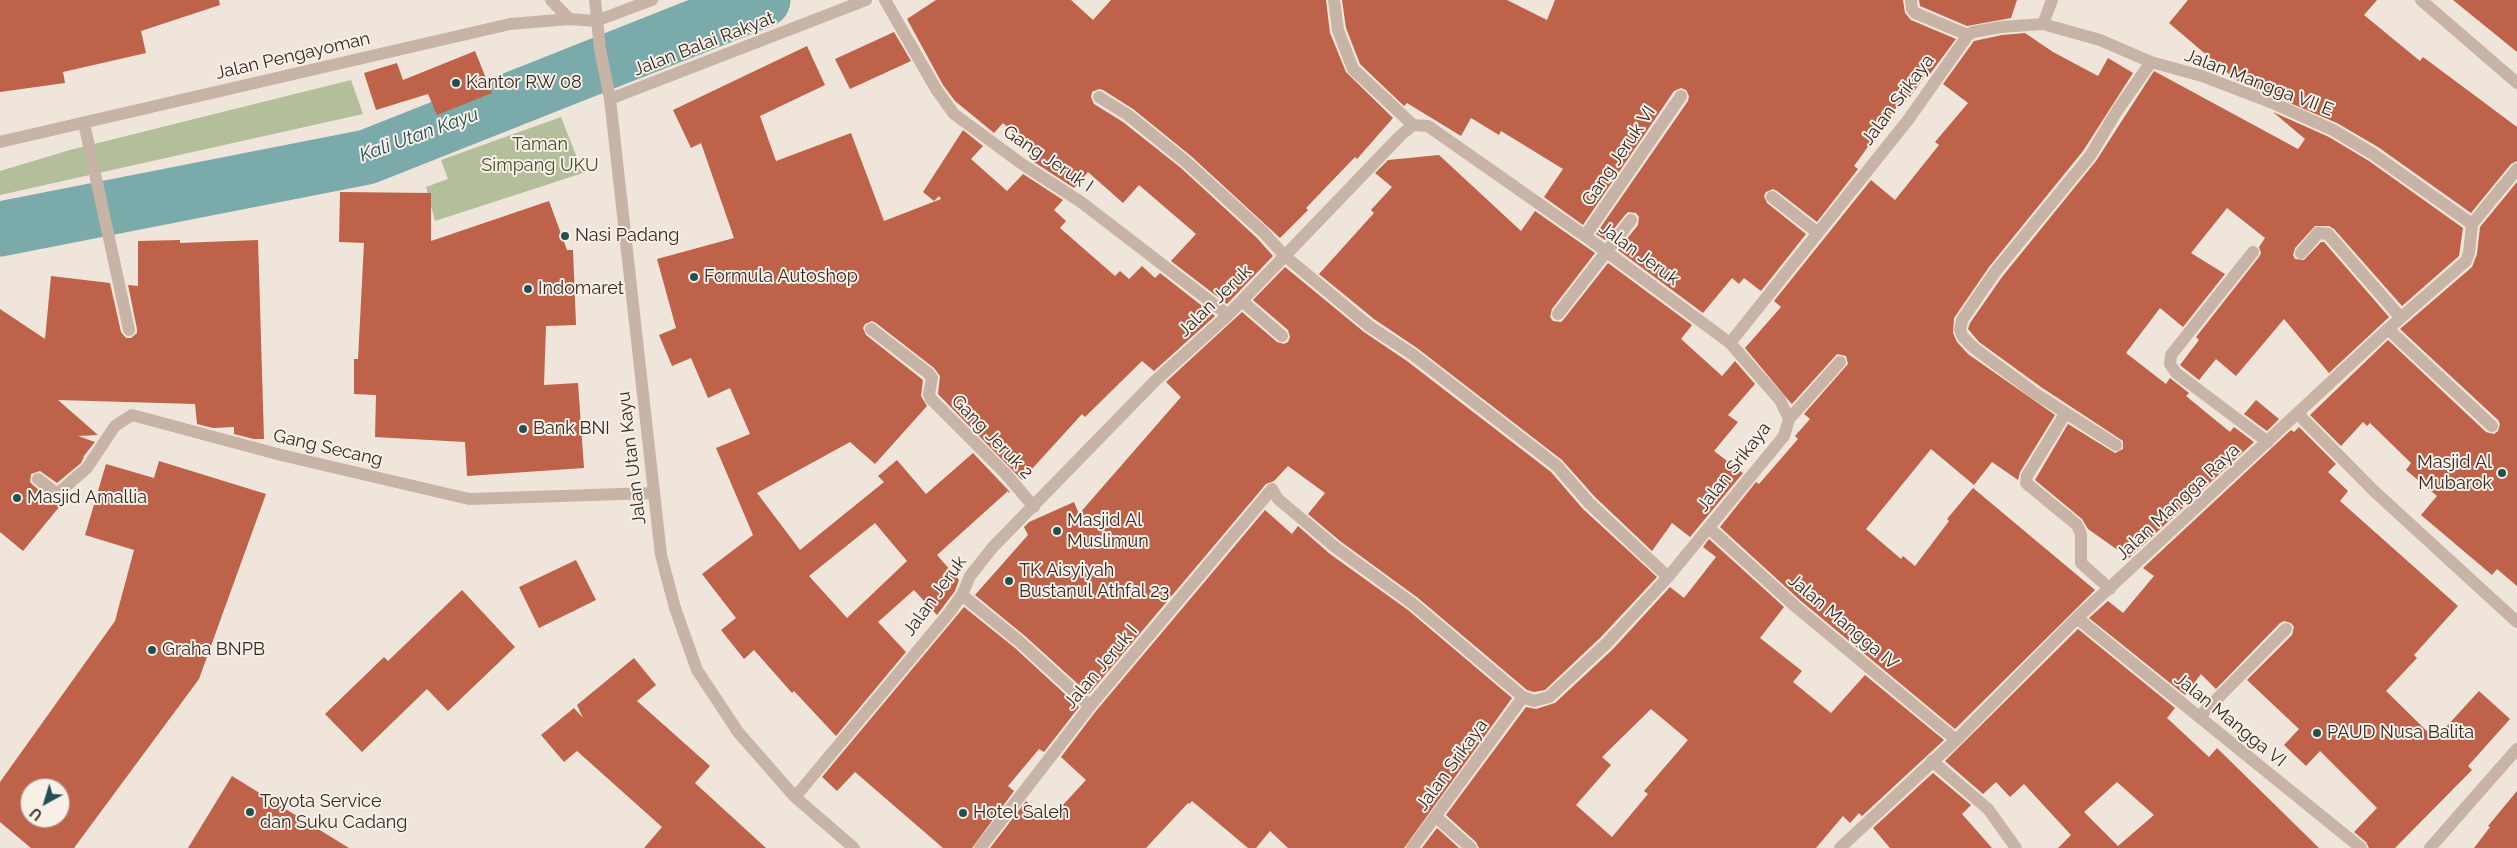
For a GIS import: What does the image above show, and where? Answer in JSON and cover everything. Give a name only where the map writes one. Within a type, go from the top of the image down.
[{"type":"street","points":[[550,0],[569,19]]},
{"type":"street","name":"Jalan Utan Kayu","points":[[595,0],[600,49],[609,93],[653,493],[664,564],[674,608],[697,670],[738,732],[795,797],[854,848]]},
{"type":"street","points":[[596,21],[652,0]]},
{"type":"street","name":"Jalan Balai Rakyat","points":[[609,93],[866,0]]},
{"type":"street","name":"Gang Jeruk I","points":[[885,0],[936,89],[954,114],[1022,164],[1081,202],[1228,315]]},
{"type":"street","points":[[1334,0],[1338,30],[1353,69],[1413,126]]},
{"type":"street","points":[[1911,0],[1912,9],[1915,13],[1968,35],[1973,32],[2001,27],[2043,24],[2052,0]]},
{"type":"street","points":[[2421,0],[2517,83]]},
{"type":"street","name":"Jalan Pengayoman","points":[[0,142],[510,24],[569,19],[596,21]]},
{"type":"street","name":"Jalan Mangga VII E","points":[[2043,24],[2100,40],[2151,62],[2202,76],[2275,104],[2333,130],[2372,154],[2472,224]]},
{"type":"street","name":"Jalan Srikaya","points":[[1412,848],[1522,697],[1534,701],[1549,697],[1607,644],[1668,577],[1784,436],[1789,419],[1780,400],[1730,343],[1908,120],[1968,35]]},
{"type":"street","points":[[2116,445],[2065,414],[1974,348],[1963,337],[1960,330],[1962,320],[1995,272],[2090,156],[2117,111],[2151,62]]},
{"type":"street","name":"Gang Jeruk VI","points":[[1585,236],[1681,96]]},
{"type":"street","points":[[1099,97],[1128,115],[1186,162],[1262,232],[1285,256],[1369,326],[1412,354],[1558,466],[1589,503],[1668,577]]},
{"type":"street","points":[[84,123],[129,330]]},
{"type":"street","name":"Jalan Jeruk","points":[[795,797],[962,595],[970,576],[993,548],[1155,381],[1228,315],[1400,136],[1413,126],[1428,126],[1585,236],[1730,343]]},
{"type":"street","points":[[2472,224],[2517,169]]},
{"type":"street","points":[[1772,198],[1818,233]]},
{"type":"street","points":[[1558,314],[1631,220]]},
{"type":"street","name":"Jalan Mangga Raya","points":[[1840,848],[1956,740],[2078,618],[2388,329],[2466,260],[2469,253],[2472,224]]},
{"type":"street","points":[[2301,253],[2318,233],[2328,234],[2401,318]]},
{"type":"street","points":[[2253,252],[2171,355],[2170,364],[2176,373],[2268,442]]},
{"type":"street","points":[[1242,301],[1282,336]]},
{"type":"street","name":"Gang Jeruk 2","points":[[871,329],[928,373],[932,378],[929,394],[931,399],[1006,474],[1034,507]]},
{"type":"street","points":[[2388,329],[2492,426]]},
{"type":"street","points":[[1789,419],[1840,362]]},
{"type":"street","points":[[2065,414],[2027,476],[2026,483],[2077,525],[2081,534],[2081,563],[2110,589]]},
{"type":"street","points":[[2298,414],[2374,492],[2517,622]]},
{"type":"street","name":"Gang Secang","points":[[38,479],[57,494],[87,468],[115,426],[132,416],[281,455],[469,499],[653,493]]},
{"type":"street","name":"Jalan Jeruk I","points":[[980,848],[1090,706],[1272,489],[1278,499],[1335,548],[1413,604],[1522,697]]},
{"type":"street","name":"Jalan Mangga IV","points":[[1709,528],[1796,607],[1956,740]]},
{"type":"street","points":[[962,595],[1020,642],[1090,706]]},
{"type":"street","name":"Jalan Mangga VI","points":[[2078,618],[2361,848]]},
{"type":"street","points":[[2199,718],[2286,629]]},
{"type":"street","points":[[2430,848],[2517,749]]},
{"type":"street","points":[[1932,761],[1988,809],[2016,848]]},
{"type":"street","points":[[1436,817],[1471,848]]},
{"type":"green space","points":[[351,80],[363,114],[0,195],[0,171],[70,150]]},
{"type":"green space","name":"Taman Simpang UKU","points":[[561,117],[583,173],[435,221],[426,187],[448,179],[441,160]]},
{"type":"building","points":[[0,0],[219,0],[220,5],[141,31],[146,53],[63,72],[65,83],[0,92]]},
{"type":"building","points":[[936,0],[1071,0],[1093,20],[1111,0],[1326,0],[1330,33],[1346,72],[1393,118],[1357,159],[1355,157],[1306,208],[1308,210],[1280,238],[1191,156],[1133,109],[1103,90],[1099,89],[1092,92],[1091,97],[1094,104],[1123,122],[1181,168],[1257,238],[1273,256],[1227,304],[1171,261],[1196,234],[1139,185],[1123,203],[1088,172],[1074,188],[1034,162],[1040,155],[1003,123],[994,133],[955,101],[943,85],[907,19]]},
{"type":"building","points":[[1342,0],[1507,0],[1547,20],[1555,0],[1903,0],[1905,13],[1911,20],[1956,39],[1910,97],[1906,94],[1854,166],[1858,169],[1817,222],[1777,191],[1773,189],[1766,192],[1764,196],[1767,203],[1806,234],[1761,291],[1744,278],[1739,284],[1732,278],[1703,313],[1618,250],[1638,225],[1639,217],[1636,213],[1628,212],[1605,240],[1596,234],[1688,101],[1689,96],[1686,90],[1681,88],[1674,91],[1583,225],[1544,197],[1563,169],[1501,131],[1499,135],[1471,118],[1461,136],[1407,103],[1404,106],[1360,64],[1346,28]]},
{"type":"building","points":[[1919,0],[2017,0],[2011,18],[1967,26],[1920,6]]},
{"type":"building","points":[[2188,0],[2377,0],[2364,15],[2420,61],[2423,57],[2517,127],[2517,161],[2511,164],[2471,213],[2378,147],[2337,123],[2236,80],[2169,23]]},
{"type":"building","points":[[2453,0],[2517,0],[2517,52]]},
{"type":"building","points":[[894,32],[911,61],[850,89],[835,59]]},
{"type":"building","points":[[2025,33],[2053,52],[2098,76],[2108,58],[2133,73],[2083,151],[1989,267],[1954,318],[1953,333],[1957,342],[1968,354],[2055,415],[2020,472],[2018,480],[1992,462],[1974,485],[1931,449],[1866,529],[1901,559],[1903,556],[1915,566],[1949,521],[1947,519],[1973,488],[2095,590],[1955,729],[1801,601],[1720,527],[1756,482],[1759,484],[1798,439],[1795,436],[1810,419],[1804,414],[1848,364],[1846,356],[1837,354],[1792,404],[1745,348],[1781,307],[1774,301],[1871,180],[1895,200],[1939,145],[1935,142],[1968,103],[1943,84],[1974,41],[2002,35]]},
{"type":"building","points":[[807,46],[825,85],[760,116],[776,161],[851,133],[884,221],[941,199],[939,196],[934,201],[923,192],[963,130],[983,146],[971,159],[1007,191],[1023,174],[1063,200],[1054,210],[1066,221],[1060,228],[1115,276],[1120,271],[1129,279],[1142,266],[1155,278],[1160,273],[1215,316],[1154,371],[1142,361],[1085,417],[1082,414],[1022,480],[938,394],[940,376],[934,368],[876,323],[872,321],[865,324],[863,328],[866,335],[923,380],[921,396],[927,406],[875,464],[850,442],[757,493],[800,550],[884,482],[878,476],[897,460],[926,494],[973,453],[1010,492],[1008,491],[937,555],[959,580],[955,591],[937,615],[914,590],[878,622],[906,652],[836,736],[794,691],[792,693],[754,650],[744,659],[721,630],[736,618],[702,574],[753,535],[716,448],[750,434],[730,388],[708,398],[691,358],[672,366],[659,335],[676,328],[657,259],[734,238],[701,143],[691,148],[673,110]],"holes":[[[875,523],[907,561],[847,618],[809,576]]]},
{"type":"building","points":[[475,51],[492,93],[437,115],[428,94],[376,110],[364,73],[397,63],[403,80]]},
{"type":"building","points":[[2154,71],[2298,149],[2305,139],[2273,112],[2329,137],[2369,161],[2463,228],[2459,256],[2402,306],[2334,229],[2329,226],[2315,226],[2295,248],[2293,255],[2295,259],[2304,260],[2321,242],[2324,242],[2389,317],[2329,373],[2284,319],[2236,376],[2216,359],[2199,380],[2180,365],[2199,340],[2196,337],[2259,257],[2261,253],[2259,247],[2265,238],[2227,208],[2191,253],[2225,274],[2183,327],[2160,308],[2126,353],[2166,384],[2170,378],[2189,393],[2186,396],[2230,432],[2234,427],[2254,442],[2129,558],[2088,529],[2082,519],[2035,480],[2068,424],[2115,453],[2123,449],[2123,441],[2041,387],[1979,342],[1968,329],[1970,323],[2002,277],[2096,161]]},
{"type":"building","points":[[1439,155],[1521,231],[1535,211],[1595,253],[1552,309],[1550,317],[1553,321],[1561,322],[1564,319],[1608,263],[1692,325],[1681,339],[1722,376],[1735,361],[1755,384],[1728,415],[1738,422],[1714,451],[1743,473],[1690,537],[1672,523],[1652,551],[1595,497],[1562,460],[1417,348],[1374,319],[1319,274],[1374,213],[1371,210],[1392,187],[1375,173],[1388,160]]},
{"type":"building","points":[[2517,182],[2517,586],[2497,569],[2492,575],[2421,515],[2437,496],[2406,470],[2411,463],[2370,423],[2367,426],[2363,422],[2341,446],[2310,415],[2388,340],[2486,432],[2494,434],[2498,431],[2500,424],[2498,420],[2400,329],[2472,267],[2477,254],[2480,227]]},
{"type":"building","points":[[340,192],[431,193],[431,241],[549,201],[567,250],[573,250],[576,325],[546,326],[544,385],[578,383],[584,468],[467,476],[465,442],[375,437],[376,395],[354,394],[354,359],[358,359],[364,243],[339,242]]},
{"type":"building","points":[[180,240],[180,243],[258,240],[264,439],[254,439],[234,434],[234,427],[213,428],[197,424],[195,404],[58,400],[98,435],[78,436],[95,442],[83,457],[81,463],[57,483],[40,471],[31,474],[30,482],[52,501],[59,502],[69,495],[23,551],[0,532],[0,309],[45,339],[51,276],[110,283],[121,332],[126,338],[131,338],[137,333],[137,329],[128,285],[138,286],[138,241]]},
{"type":"building","points":[[1285,267],[1364,332],[1407,361],[1551,472],[1583,509],[1657,577],[1601,637],[1545,690],[1534,692],[1527,690],[1418,598],[1340,541],[1308,514],[1325,493],[1288,466],[1274,481],[1266,484],[1089,694],[1025,636],[975,595],[1028,535],[1024,527],[1029,522],[1074,502],[1079,514],[1181,397],[1166,382],[1242,312],[1277,342],[1284,344],[1288,342],[1290,337],[1288,330],[1253,300]]},
{"type":"building","points":[[2256,400],[2279,419],[2267,431],[2244,414]]},
{"type":"building","points":[[2299,427],[2336,464],[2328,472],[2348,491],[2340,501],[2458,606],[2414,655],[2417,658],[2386,691],[2435,739],[2479,691],[2510,719],[2468,766],[2472,770],[2395,848],[2369,848],[2366,842],[2354,832],[2377,808],[2320,751],[2306,766],[2284,745],[2299,729],[2247,680],[2292,635],[2294,627],[2291,623],[2284,621],[2280,623],[2216,689],[2201,674],[2185,695],[2089,618],[2108,601],[2123,613],[2154,576],[2143,568],[2291,430],[2294,432]]},
{"type":"building","name":"Graha BNPB","points":[[159,461],[266,494],[199,679],[74,848],[31,848],[0,822],[0,782],[115,621],[134,550],[85,535],[106,464],[154,478]]},
{"type":"building","points":[[1265,510],[1292,534],[1298,526],[1330,554],[1408,610],[1512,698],[1404,848],[1288,848],[1270,831],[1256,848],[1248,848],[1192,801],[1146,848],[990,848],[1026,801],[1049,820],[1086,780],[1061,757],[1096,711]]},
{"type":"building","points":[[1709,539],[1784,607],[1760,638],[1802,671],[1793,682],[1831,713],[1865,675],[1944,740],[1862,816],[1859,813],[1850,823],[1843,816],[1816,848],[1479,848],[1476,842],[1446,815],[1526,707],[1536,709],[1555,703],[1613,649],[1670,587],[1684,598],[1716,557],[1703,547]],"holes":[[[1651,709],[1688,740],[1644,791],[1648,794],[1612,837],[1576,805],[1611,765],[1602,757]]]},
{"type":"building","points":[[576,560],[596,600],[539,628],[519,587]]},
{"type":"building","points":[[462,590],[515,647],[448,711],[427,689],[362,752],[325,714],[384,657],[388,661]]},
{"type":"building","points":[[964,607],[1015,648],[1079,707],[1044,752],[1039,749],[1008,786],[1014,791],[972,848],[943,848],[855,772],[837,791],[822,777]]},
{"type":"building","points":[[2078,629],[2175,708],[2167,718],[2209,757],[2217,748],[2319,848],[2058,848],[2071,835],[2024,784],[2010,797],[1996,782],[1983,794],[1945,761]],"holes":[[[2117,782],[2154,815],[2118,846],[2084,812]]]},
{"type":"building","points":[[634,658],[656,685],[637,701],[710,766],[695,783],[766,848],[644,848],[662,827],[577,751],[564,762],[541,735],[574,708],[583,718],[577,705]]},
{"type":"building","points":[[1933,773],[1971,805],[1962,814],[1992,848],[1890,848],[1873,828]]},
{"type":"building","name":"Toyota Service dan Suku Cadang","points":[[232,776],[349,848],[188,848]]},
{"type":"building","points":[[2517,791],[2517,848],[2474,848],[2490,827],[2488,826]]},
{"type":"building","points":[[1437,828],[1459,848],[1422,848]]},
{"type":"waterway","name":"Kali Utan Kayu","points":[[0,229],[367,157],[763,0]]},
{"type":"place","name":"Kantor RW 08","points":[[456,83]]},
{"type":"place","name":"Nasi Padang","points":[[565,236]]},
{"type":"place","name":"Formula Autoshop","points":[[694,277]]},
{"type":"place","name":"Indomaret","points":[[528,289]]},
{"type":"place","name":"Bank BNI","points":[[523,429]]},
{"type":"place","name":"Masjid Al Mubarok","points":[[2502,473]]},
{"type":"place","name":"Masjid Amallia","points":[[17,498]]},
{"type":"place","name":"Masjid Al Muslimun","points":[[1057,531]]},
{"type":"place","name":"TK Aisyiyah Bustanul Athfal 23","points":[[1009,581]]},
{"type":"place","name":"Graha BNPB","points":[[152,650]]},
{"type":"place","name":"PAUD Nusa Balita","points":[[2317,733]]},
{"type":"place","name":"Toyota Service dan Suku Cadang","points":[[250,812]]},
{"type":"place","name":"Hotel Saleh","points":[[963,813]]}]
